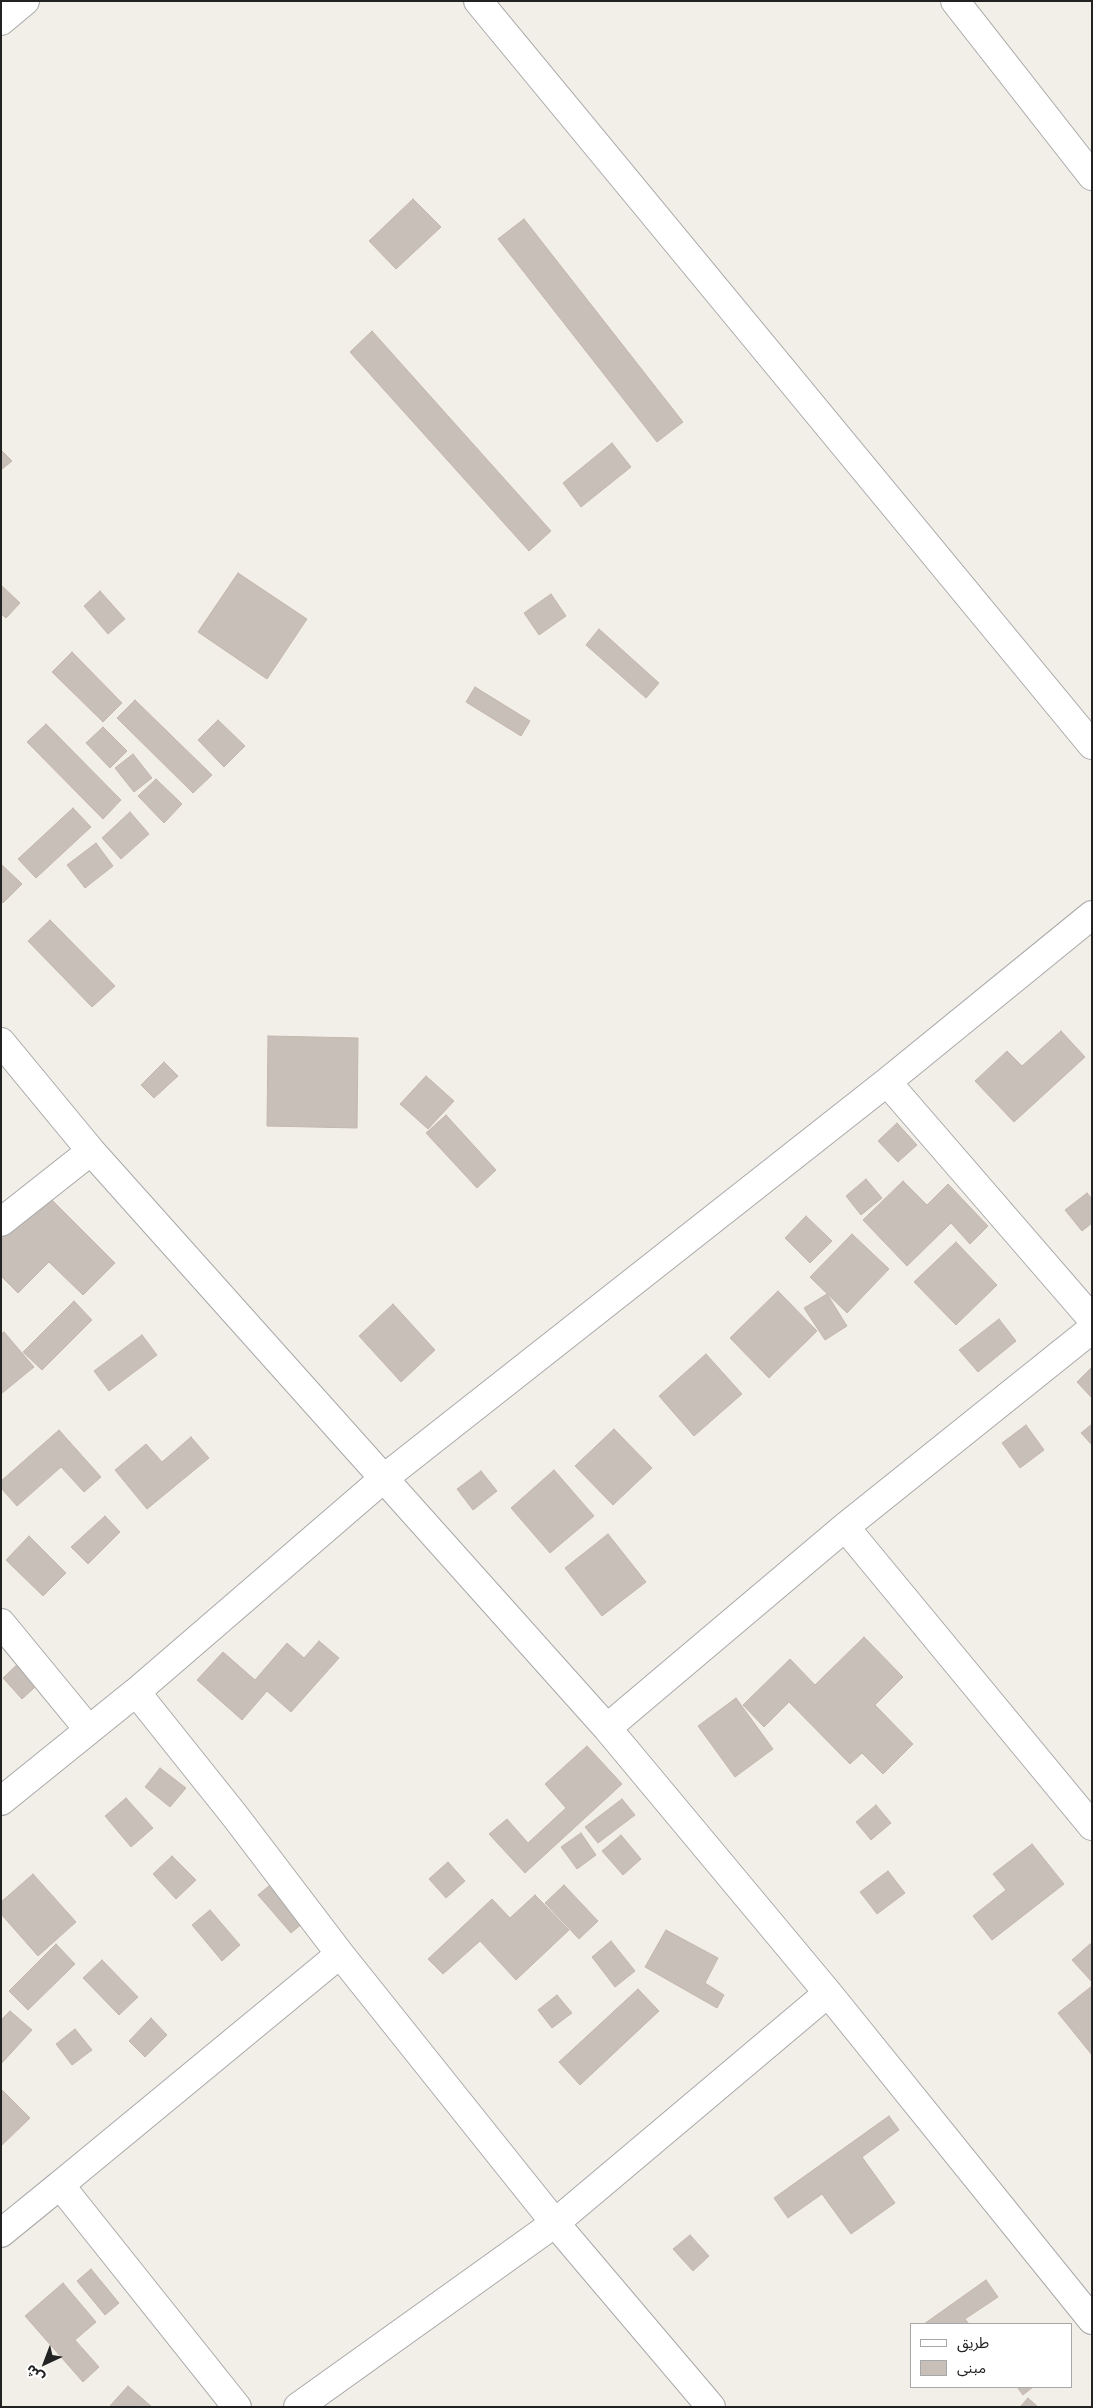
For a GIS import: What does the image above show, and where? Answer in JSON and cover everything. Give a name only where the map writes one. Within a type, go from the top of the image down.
[{"type":"street","points":[[1,21],[25,1]]},
{"type":"street","points":[[478,1],[1082,718],[1092,745]]},
{"type":"street","points":[[955,1],[1092,176]]},
{"type":"street","points":[[1,1801],[136,1692],[383,1478],[887,1082],[1092,915]]},
{"type":"street","points":[[1,1042],[91,1151],[607,1728],[828,1993],[1092,2320]]},
{"type":"street","points":[[887,1082],[1092,1319]]},
{"type":"street","points":[[1,1222],[91,1151]]},
{"type":"street","points":[[607,1728],[845,1527],[1092,1329]]},
{"type":"street","points":[[845,1527],[1092,1826]]},
{"type":"street","points":[[1,1623],[89,1730]]},
{"type":"street","points":[[136,1692],[235,1816],[340,1954],[555,2223],[711,2407]]},
{"type":"street","points":[[1,2233],[340,1954]]},
{"type":"street","points":[[298,2407],[555,2223],[828,1993]]},
{"type":"street","points":[[60,2185],[237,2407]]},
{"type":"building","points":[[413,199],[441,227],[396,269],[369,241]]},
{"type":"building","points":[[524,219],[683,422],[657,442],[498,239]]},
{"type":"building","points":[[372,331],[551,531],[529,551],[350,352]]},
{"type":"building","points":[[612,443],[631,467],[581,507],[563,483]]},
{"type":"building","points":[[1,450],[12,461],[1,470]]},
{"type":"building","points":[[238,573],[307,619],[267,679],[198,632]]},
{"type":"building","points":[[1,585],[20,603],[6,618],[1,614]]},
{"type":"building","points":[[100,591],[125,619],[108,634],[84,606]]},
{"type":"building","points":[[551,594],[566,616],[539,635],[524,613]]},
{"type":"building","points":[[599,629],[659,683],[646,698],[586,645]]},
{"type":"building","points":[[72,652],[122,703],[103,722],[52,672]]},
{"type":"building","points":[[475,687],[530,721],[521,736],[466,702]]},
{"type":"building","points":[[135,700],[212,775],[193,793],[117,718]]},
{"type":"building","points":[[218,720],[245,746],[224,767],[198,740]]},
{"type":"building","points":[[46,724],[121,800],[103,819],[27,742]]},
{"type":"building","points":[[103,727],[127,751],[110,768],[86,743]]},
{"type":"building","points":[[133,754],[152,778],[134,792],[115,768]]},
{"type":"building","points":[[156,779],[182,804],[164,823],[138,796]]},
{"type":"building","points":[[73,808],[91,827],[36,878],[18,859]]},
{"type":"building","points":[[130,812],[149,834],[121,859],[102,838]]},
{"type":"building","points":[[96,843],[113,866],[85,888],[67,865]]},
{"type":"building","points":[[1,864],[22,884],[3,903],[1,901]]},
{"type":"building","points":[[50,920],[115,986],[92,1007],[28,941]]},
{"type":"building","points":[[1061,1031],[1085,1057],[1014,1122],[975,1081],[1007,1051],[1022,1066]]},
{"type":"building","points":[[268,1036],[358,1038],[357,1128],[267,1126]]},
{"type":"building","points":[[164,1062],[178,1076],[154,1098],[141,1085]]},
{"type":"building","points":[[426,1076],[454,1101],[428,1129],[400,1104]]},
{"type":"building","points":[[446,1115],[496,1170],[477,1188],[426,1133]]},
{"type":"building","points":[[897,1123],[917,1145],[898,1162],[878,1141]]},
{"type":"building","points":[[866,1179],[882,1198],[861,1215],[846,1196]]},
{"type":"building","points":[[903,1181],[927,1205],[948,1184],[988,1226],[970,1244],[951,1223],[907,1266],[863,1220]]},
{"type":"building","points":[[42,1190],[115,1263],[83,1295],[49,1262],[18,1293],[1,1276],[1,1230]]},
{"type":"building","points":[[1087,1193],[1092,1199],[1092,1223],[1082,1231],[1065,1210]]},
{"type":"building","points":[[806,1216],[832,1241],[810,1263],[785,1238]]},
{"type":"building","points":[[852,1234],[889,1269],[847,1313],[810,1277]]},
{"type":"building","points":[[956,1242],[997,1285],[956,1325],[914,1282]]},
{"type":"building","points":[[778,1291],[817,1331],[769,1378],[730,1338]]},
{"type":"building","points":[[827,1294],[847,1326],[825,1340],[804,1308]]},
{"type":"building","points":[[74,1301],[92,1320],[42,1370],[23,1352]]},
{"type":"building","points":[[393,1304],[435,1350],[401,1382],[359,1336]]},
{"type":"building","points":[[999,1319],[1016,1341],[978,1372],[959,1350]]},
{"type":"building","points":[[4,1332],[34,1367],[1,1394],[1,1334]]},
{"type":"building","points":[[142,1335],[157,1355],[109,1391],[94,1371]]},
{"type":"building","points":[[706,1354],[742,1394],[694,1436],[659,1396]]},
{"type":"building","points":[[1092,1367],[1092,1398],[1077,1382]]},
{"type":"building","points":[[1092,1424],[1092,1445],[1081,1433]]},
{"type":"building","points":[[1026,1425],[1044,1450],[1020,1468],[1002,1443]]},
{"type":"building","points":[[614,1429],[652,1468],[613,1505],[575,1466]]},
{"type":"building","points":[[59,1430],[101,1477],[84,1492],[61,1467],[17,1506],[1,1488],[1,1481]]},
{"type":"building","points":[[191,1437],[209,1458],[147,1509],[115,1470],[146,1444],[162,1462]]},
{"type":"building","points":[[554,1470],[594,1516],[550,1553],[511,1508]]},
{"type":"building","points":[[481,1471],[497,1491],[473,1510],[457,1489]]},
{"type":"building","points":[[105,1516],[120,1532],[88,1564],[71,1547]]},
{"type":"building","points":[[608,1534],[646,1582],[602,1616],[565,1568]]},
{"type":"building","points":[[29,1536],[66,1573],[43,1596],[6,1560]]},
{"type":"building","points":[[864,1637],[903,1677],[875,1705],[913,1744],[883,1774],[862,1753],[850,1764],[789,1702],[764,1727],[743,1705],[790,1659],[815,1685]]},
{"type":"building","points":[[319,1641],[339,1658],[291,1712],[267,1691],[242,1720],[197,1680],[223,1652],[255,1680],[287,1643],[304,1658]]},
{"type":"building","points":[[25,1657],[45,1678],[22,1699],[3,1678]]},
{"type":"building","points":[[736,1698],[773,1749],[735,1777],[698,1726]]},
{"type":"building","points":[[587,1746],[622,1784],[525,1873],[489,1834],[507,1819],[528,1843],[566,1808],[545,1784]]},
{"type":"building","points":[[160,1768],[186,1788],[170,1807],[145,1787]]},
{"type":"building","points":[[126,1798],[153,1828],[131,1847],[105,1816]]},
{"type":"building","points":[[622,1799],[635,1815],[598,1843],[585,1827]]},
{"type":"building","points":[[876,1805],[891,1823],[871,1840],[856,1822]]},
{"type":"building","points":[[581,1833],[596,1855],[577,1869],[561,1847]]},
{"type":"building","points":[[621,1835],[641,1859],[623,1875],[602,1851]]},
{"type":"building","points":[[1032,1844],[1064,1884],[992,1940],[973,1916],[1006,1890],[993,1874]]},
{"type":"building","points":[[172,1856],[196,1880],[176,1899],[153,1874]]},
{"type":"building","points":[[448,1862],[465,1881],[446,1898],[429,1879]]},
{"type":"building","points":[[888,1871],[905,1893],[877,1914],[860,1892]]},
{"type":"building","points":[[33,1874],[76,1922],[38,1956],[1,1914],[1,1902]]},
{"type":"building","points":[[276,1880],[309,1918],[291,1933],[258,1895]]},
{"type":"building","points":[[564,1885],[598,1921],[579,1939],[545,1903]]},
{"type":"building","points":[[535,1895],[569,1930],[516,1980],[480,1941],[443,1974],[428,1959],[492,1899],[510,1918]]},
{"type":"building","points":[[210,1910],[240,1945],[222,1961],[192,1925]]},
{"type":"building","points":[[666,1930],[718,1958],[705,1983],[724,1995],[717,2008],[645,1967]]},
{"type":"building","points":[[611,1941],[635,1971],[615,1987],[592,1957]]},
{"type":"building","points":[[56,1944],[75,1964],[28,2010],[9,1991]]},
{"type":"building","points":[[1090,1944],[1092,1946],[1092,1982],[1072,1960]]},
{"type":"building","points":[[102,1960],[138,1997],[119,2015],[83,1978]]},
{"type":"building","points":[[1092,1986],[1092,2055],[1058,2013]]},
{"type":"building","points":[[638,1989],[659,2011],[580,2085],[559,2062]]},
{"type":"building","points":[[557,1995],[572,2013],[552,2028],[538,2010]]},
{"type":"building","points":[[10,2011],[32,2030],[1,2064],[1,2020]]},
{"type":"building","points":[[151,2018],[167,2035],[145,2057],[129,2041]]},
{"type":"building","points":[[75,2029],[92,2050],[72,2065],[56,2044]]},
{"type":"building","points":[[1,2089],[30,2118],[1,2146]]},
{"type":"building","points":[[889,2116],[899,2130],[862,2157],[895,2203],[851,2234],[822,2194],[788,2218],[774,2198]]},
{"type":"building","points":[[690,2235],[709,2256],[693,2271],[673,2249]]},
{"type":"building","points":[[91,2269],[119,2303],[105,2315],[77,2281]]},
{"type":"building","points":[[986,2280],[998,2297],[965,2319],[968,2323],[925,2323]]},
{"type":"building","points":[[63,2283],[96,2322],[75,2340],[99,2367],[83,2382],[25,2316]]},
{"type":"building","points":[[128,2386],[152,2407],[109,2407]]},
{"type":"building","points":[[1018,2388],[1032,2388],[1023,2395]]},
{"type":"building","points":[[1028,2398],[1038,2407],[1020,2407]]}]
